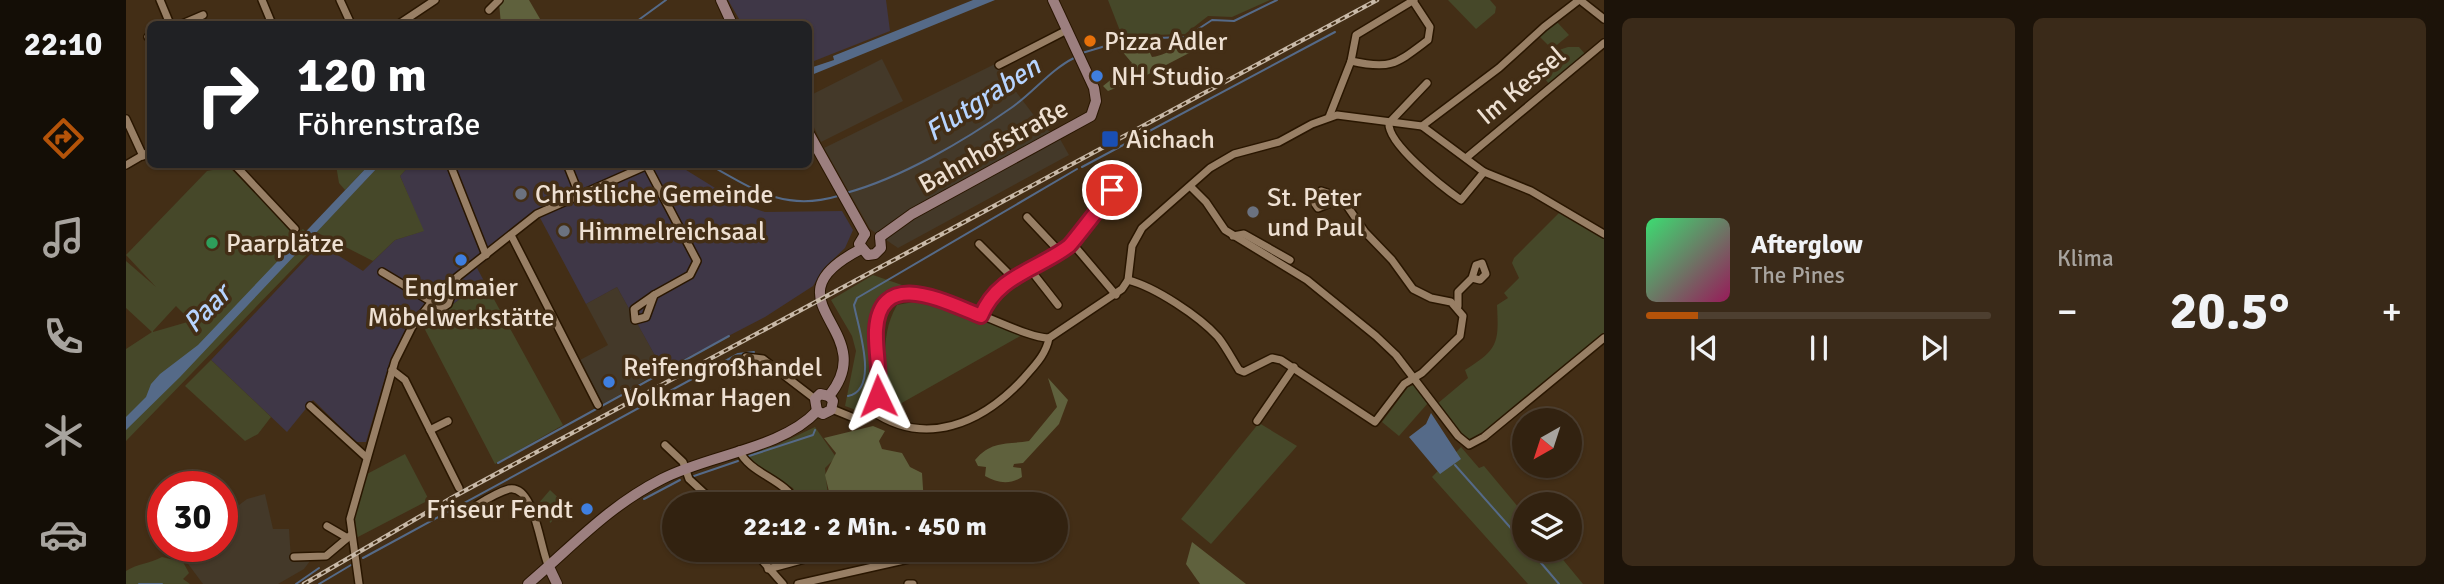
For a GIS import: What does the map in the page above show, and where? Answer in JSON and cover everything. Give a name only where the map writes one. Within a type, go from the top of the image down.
[{"type":"main road","points":[[720,0],[730,21]]},
{"type":"main road","name":"Bahnhofstraße","points":[[880,237],[912,214],[1091,116],[1096,97],[1053,0]]},
{"type":"main road","points":[[812,139],[864,234]]},
{"type":"main road","points":[[874,233],[880,237],[881,248],[875,254],[868,255],[861,249],[859,240],[864,234],[874,233]]},
{"type":"main road","points":[[829,396],[843,376],[846,355],[842,342],[824,314],[821,286],[830,269],[861,249]]},
{"type":"main road","points":[[820,394],[829,396],[833,401],[832,409],[826,414],[817,411],[815,399],[820,394]]},
{"type":"main road","points":[[528,584],[549,567],[565,547],[645,488],[683,470],[792,430],[817,411]]},
{"type":"main road","points":[[549,567],[557,584]]},
{"type":"street","points":[[160,0],[169,21]]},
{"type":"street","points":[[262,0],[271,21]]},
{"type":"street","points":[[340,0],[350,21]]},
{"type":"street","points":[[403,21],[424,3],[435,0]]},
{"type":"street","points":[[489,10],[499,0]]},
{"type":"street","points":[[1329,117],[1359,32],[1414,0],[1430,27],[1428,40],[1401,62],[1392,65],[1373,66],[1350,61]]},
{"type":"street","points":[[1422,126],[1499,68],[1544,27],[1580,0],[1604,19]]},
{"type":"street","points":[[188,21],[203,15]]},
{"type":"street","points":[[999,65],[1067,30]]},
{"type":"street","name":"Im Kessel","points":[[1466,159],[1604,43]]},
{"type":"street","points":[[1427,83],[1389,123],[1388,128],[1404,150],[1459,198],[1464,199],[1484,172]]},
{"type":"street","points":[[872,411],[884,419],[904,425],[936,428],[960,425],[1010,393],[1038,362],[1049,338],[1115,295],[1128,280],[1129,255],[1136,238],[1149,222],[1210,168],[1234,154],[1279,142],[1329,117],[1346,115],[1422,126],[1484,172],[1531,191],[1604,234]]},
{"type":"street","points":[[126,119],[143,156]]},
{"type":"street","points":[[126,165],[147,153]]},
{"type":"street","points":[[238,168],[295,229]]},
{"type":"street","points":[[452,168],[486,255]]},
{"type":"street","points":[[569,168],[579,194]]},
{"type":"street","points":[[359,584],[357,558],[349,536],[350,519],[392,370],[404,341],[431,302],[457,277],[543,210],[641,168]]},
{"type":"street","points":[[650,168],[696,261],[690,275],[654,295]]},
{"type":"street","points":[[1191,187],[1206,202],[1220,225],[1233,236],[1334,299],[1383,342],[1458,436],[1469,445],[1484,437],[1604,338]]},
{"type":"street","points":[[981,316],[987,301],[1012,277],[1072,243],[1112,190]]},
{"type":"street","points":[[1340,199],[1413,289],[1458,306]]},
{"type":"street","points":[[1027,217],[1059,251]]},
{"type":"street","points":[[1233,236],[1244,234],[1290,260]]},
{"type":"street","points":[[510,235],[598,405]]},
{"type":"street","points":[[1072,243],[1115,295]]},
{"type":"street","points":[[979,244],[1012,277]]},
{"type":"street","points":[[1029,268],[1058,305]]},
{"type":"street","points":[[382,272],[442,308],[448,304],[457,277]]},
{"type":"street","points":[[1443,299],[1458,292],[1472,278]]},
{"type":"street","points":[[1128,280],[1150,288],[1214,333],[1240,370],[1244,372],[1272,358],[1294,368],[1375,422],[1404,384],[1460,336],[1464,323],[1458,306],[1458,292]]},
{"type":"street","points":[[832,409],[854,418],[872,411],[879,391],[878,315],[890,298],[905,292],[928,296],[1049,338]]},
{"type":"street","points":[[746,356],[763,359],[815,399]]},
{"type":"street","points":[[1257,421],[1294,368]]},
{"type":"street","points":[[392,370],[405,380],[459,488]]},
{"type":"street","points":[[310,406],[366,457]]},
{"type":"street","points":[[430,430],[448,421]]},
{"type":"street","points":[[664,445],[682,462],[683,470],[704,492]]},
{"type":"street","points":[[740,450],[747,462],[791,492]]},
{"type":"street","points":[[465,512],[507,490],[518,491],[533,508],[549,567]]},
{"type":"street","points":[[327,526],[349,536]]},
{"type":"street","points":[[294,558],[326,556],[349,536]]},
{"type":"street","points":[[762,562],[783,584]]},
{"type":"street","points":[[768,569],[794,562]]},
{"type":"street","points":[[798,584],[896,562]]},
{"type":"street","points":[[908,584],[913,584]]},
{"type":"shaded area","points":[[728,0],[886,0],[890,31],[812,62],[812,21],[740,21]]},
{"type":"shaded area","points":[[882,59],[903,101],[821,142],[812,123],[812,94]]},
{"type":"shaded area","points":[[995,64],[1042,126],[1060,139],[1069,155],[898,248],[870,229],[824,148]]},
{"type":"shaded area","points":[[407,168],[683,168],[741,204],[765,212],[842,211],[853,230],[845,248],[824,268],[813,286],[765,317],[663,370],[617,287],[586,304],[539,216],[477,268],[484,281],[448,308],[424,317],[413,314],[389,364],[366,442],[356,442],[313,400],[287,432],[211,360],[320,244],[363,271],[395,240],[423,231],[400,176]]},
{"type":"shaded area","points":[[617,287],[663,370],[603,404],[580,360],[608,345],[586,304]]},
{"type":"shaded area","points":[[265,494],[273,529],[289,529],[291,560],[310,561],[304,569],[278,584],[203,584],[187,562],[238,562],[238,506],[247,499]]},
{"type":"green space","points":[[503,0],[529,0],[541,21],[501,21],[499,3]]},
{"type":"green space","points":[[1108,0],[1270,0],[1232,17],[1208,16],[1185,34],[1122,36]]},
{"type":"green space","points":[[1448,0],[1490,0],[1496,7],[1495,13],[1476,29]]},
{"type":"green space","points":[[1557,22],[1569,35],[1552,49],[1539,36]]},
{"type":"green space","points":[[1202,37],[1216,39],[1143,77],[1108,91],[1103,86],[1132,63],[1121,50],[1128,43],[1146,45],[1152,57],[1188,40]]},
{"type":"green space","points":[[1568,47],[1579,47],[1585,54],[1550,85],[1536,68],[1550,53]]},
{"type":"green space","points":[[224,168],[230,168],[296,233],[303,229],[318,243],[126,441],[126,349],[152,332],[126,308],[126,261],[156,287],[126,255],[207,171]],"holes":[[[176,306],[191,321],[153,332]]]},
{"type":"green space","points":[[336,168],[366,168],[345,190],[339,183]]},
{"type":"green space","points":[[377,168],[407,168],[400,176],[424,231],[395,240],[373,261],[316,232]]},
{"type":"green space","points":[[1560,212],[1604,239],[1604,335],[1479,436],[1470,439],[1463,437],[1437,404],[1468,378],[1465,370],[1484,356],[1494,344],[1497,305],[1508,298],[1504,293],[1519,278],[1512,263]]},
{"type":"green space","points":[[873,275],[902,285],[886,295],[876,306],[870,319],[868,333],[871,399],[866,406],[856,410],[845,406],[856,351],[852,336],[831,300]]},
{"type":"green space","points":[[484,281],[563,425],[495,464],[420,320],[448,308]]},
{"type":"green space","points":[[924,300],[1022,335],[884,413],[878,409],[884,383],[885,345],[891,318],[897,305]]},
{"type":"green space","points":[[211,360],[271,417],[258,434],[245,441],[185,386]]},
{"type":"green space","points":[[1048,378],[1068,400],[1059,424],[1023,463],[1014,464],[1013,467],[1021,468],[1022,477],[1003,482],[985,476],[986,467],[978,466],[975,460],[981,454],[1000,444],[1029,441],[1057,407]]},
{"type":"green space","points":[[1414,385],[1428,403],[1399,436],[1382,422],[1408,387]]},
{"type":"green space","points":[[1259,423],[1297,446],[1211,544],[1181,519]]},
{"type":"green space","points":[[873,426],[885,431],[879,441],[882,449],[902,453],[910,467],[922,473],[923,492],[829,492],[825,475],[836,453],[824,438]]},
{"type":"green space","points":[[815,427],[836,457],[825,468],[827,492],[795,492],[793,488],[748,460],[746,455],[749,451],[775,446]]},
{"type":"green space","points":[[1461,447],[1479,468],[1484,466],[1512,500],[1512,562],[1565,562],[1583,584],[1528,584],[1432,477]]},
{"type":"green space","points":[[405,454],[429,500],[356,538],[354,520],[365,475]]},
{"type":"green space","points":[[550,490],[568,507],[550,523],[546,506],[538,504]]},
{"type":"green space","points":[[1192,542],[1246,584],[1200,584],[1186,564]]},
{"type":"green space","points":[[149,562],[183,562],[189,573],[183,579],[190,584],[126,584],[126,571]]},
{"type":"water","points":[[973,0],[995,0],[812,75],[812,67],[834,60],[833,56]]},
{"type":"water","points":[[366,168],[377,168],[180,377],[126,430],[126,417],[146,397],[151,384],[198,345]]},
{"type":"water","points":[[1431,413],[1461,459],[1440,474],[1409,437],[1426,424]]},
{"type":"waterway","points":[[637,21],[666,0]]},
{"type":"waterway","name":"Flutgraben","points":[[1082,53],[1129,39],[1186,37],[1212,20],[1234,21],[1277,0]]},
{"type":"waterway","points":[[1082,167],[1335,32]]},
{"type":"waterway","name":"Flutgraben","points":[[846,193],[888,178],[953,145],[1011,108],[1074,58]]},
{"type":"waterway","name":"Flutgraben","points":[[716,168],[755,189],[785,199],[819,200],[838,196]]},
{"type":"waterway","points":[[848,396],[858,391],[865,370],[854,305],[857,298],[1077,169]]},
{"type":"waterway","points":[[498,463],[729,336]]},
{"type":"waterway","points":[[363,558],[738,354],[754,352]]},
{"type":"waterway","points":[[749,456],[813,435],[815,430]]},
{"type":"waterway","points":[[694,476],[738,461]]},
{"type":"waterway","points":[[1455,465],[1512,529]]},
{"type":"waterway","points":[[644,499],[680,480]]},
{"type":"waterway","points":[[1540,562],[1559,584]]},
{"type":"waterway","points":[[319,584],[351,565]]},
{"type":"waterway","points":[[296,584],[319,568]]},
{"type":"waterway","points":[[139,584],[162,584]]},
{"type":"railway","points":[[304,584],[455,496],[1377,0]]},
{"type":"place","name":"Pizza Adler","points":[[1090,41]]},
{"type":"place","name":"NH Studio","points":[[1097,76]]},
{"type":"place","name":"Aichach","points":[[1110,139]]},
{"type":"place","name":"Christliche Gemeinde","points":[[521,194]]},
{"type":"place","name":"St. Peter und Paul","points":[[1253,212]]},
{"type":"place","name":"Himmelreichsaal","points":[[564,231]]},
{"type":"place","name":"Paarplätze","points":[[212,243]]},
{"type":"place","name":"Englmaier Möbelwerkstätte","points":[[461,260]]},
{"type":"place","name":"Reifengroßhandel Volkmar Hagen","points":[[609,382]]},
{"type":"place","name":"Friseur Fendt","points":[[587,509]]},
{"type":"route","points":[[878,396],[877,321],[881,309],[890,298],[905,292],[928,296],[981,316],[987,301],[1012,277],[1072,243],[1112,190]]},
{"type":"water label","name":"Paar","points":[[206,308]]}]
